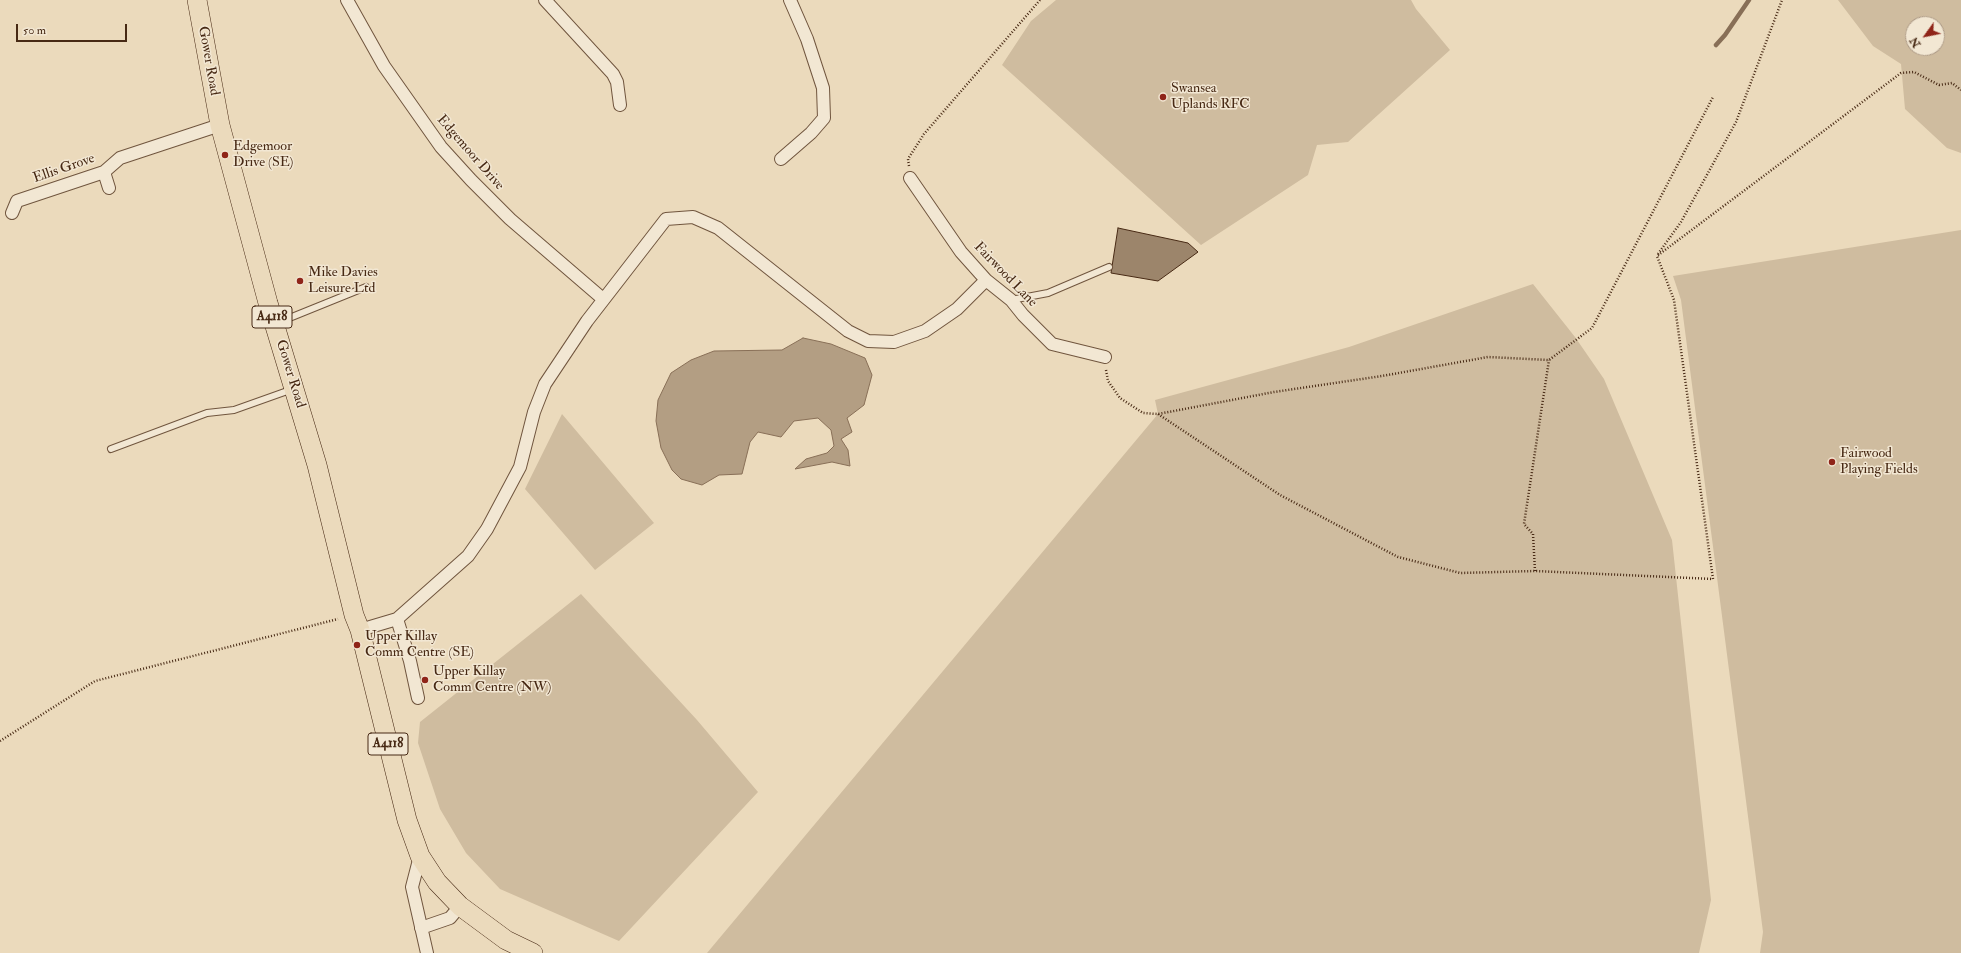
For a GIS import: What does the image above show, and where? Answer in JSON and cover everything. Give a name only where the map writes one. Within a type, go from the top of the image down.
[{"type":"main road","name":"Gower Road","points":[[197,0],[220,125],[274,324],[317,465],[357,623]]},
{"type":"main road","name":"A4118","points":[[357,623],[407,820],[420,856],[437,882],[460,906],[506,940],[533,953]]},
{"type":"street","name":"Edgemoor Drive","points":[[347,0],[384,66],[441,147],[510,219],[603,299]]},
{"type":"street","points":[[545,0],[613,74],[619,88],[620,105]]},
{"type":"street","points":[[781,159],[811,133],[824,118],[823,88],[807,39],[790,0]]},
{"type":"street","name":"Ellis Grove","points":[[12,213],[18,201],[104,172],[120,158],[220,125]]},
{"type":"street","points":[[104,172],[109,188]]},
{"type":"street","name":"Fairwood Lane","points":[[910,178],[961,252],[986,280],[1011,300],[1023,315],[1052,344],[1105,357]]},
{"type":"street","points":[[357,623],[397,619],[468,556],[487,529],[520,467],[534,412],[545,384],[603,299],[666,219],[693,217],[718,228],[848,331],[868,341],[894,342],[925,331],[957,309],[986,280]]},
{"type":"street","points":[[397,619],[410,661],[418,698]]},
{"type":"street","points":[[420,856],[412,887],[427,953]]},
{"type":"street","points":[[421,928],[450,918],[460,906]]},
{"type":"lane","points":[[1011,300],[1048,293],[1109,267]]},
{"type":"lane","points":[[274,324],[366,287]]},
{"type":"lane","points":[[111,449],[207,413],[234,410],[294,388]]},
{"type":"path","points":[[910,178],[908,159],[924,134],[1040,0]]},
{"type":"path","points":[[1656,256],[1681,222],[1736,122],[1782,0]]},
{"type":"path","points":[[1656,256],[1901,73],[1914,72],[1939,85],[1952,83],[1961,90]]},
{"type":"path","points":[[1105,357],[1108,381],[1120,398],[1143,413],[1158,414],[1274,392],[1382,376],[1488,357],[1549,360],[1592,328],[1713,97]]},
{"type":"path","points":[[1158,414],[1280,495],[1398,558],[1460,573],[1535,572],[1713,579],[1674,300],[1656,256]]},
{"type":"path","points":[[1535,572],[1533,534],[1524,524],[1549,360]]},
{"type":"path","points":[[0,741],[90,683],[357,623]]},
{"type":"shaded area","points":[[1056,0],[1411,0],[1416,9],[1450,50],[1348,142],[1317,145],[1308,175],[1201,245],[1002,65],[1031,21]]},
{"type":"shaded area","points":[[1838,0],[1961,0],[1961,153],[1947,148],[1905,109],[1901,64],[1873,46]]},
{"type":"shaded area","name":"Fairwood Playing Fields","points":[[1961,230],[1961,953],[1760,953],[1763,932],[1681,300],[1673,276]]},
{"type":"shaded area","points":[[1533,284],[1575,337],[1604,379],[1672,540],[1711,900],[1699,953],[707,953],[1158,414],[1155,400],[1349,347]]},
{"type":"shaded area","points":[[803,338],[831,344],[865,358],[872,375],[864,405],[847,418],[852,432],[841,439],[848,450],[850,466],[832,462],[795,469],[806,459],[827,453],[834,446],[831,430],[818,418],[794,421],[781,437],[758,432],[750,442],[742,474],[719,475],[702,485],[681,479],[672,470],[661,448],[656,421],[658,400],[671,373],[691,360],[714,351],[782,350]]},
{"type":"shaded area","points":[[562,414],[654,523],[595,570],[525,489]]},
{"type":"shaded area","points":[[581,594],[697,720],[758,792],[619,941],[500,889],[466,853],[440,809],[418,743],[420,722]]},
{"type":"building","points":[[1118,228],[1188,243],[1198,252],[1158,281],[1111,273]]},
{"type":"waterway","points":[[1716,45],[1725,35],[1749,0]]},
{"type":"place","name":"Swansea Uplands RFC","points":[[1163,97]]},
{"type":"place","name":"Edgemoor Drive (SE)","points":[[225,155]]},
{"type":"place","name":"Mike Davies Leisure Ltd","points":[[300,281]]},
{"type":"place","name":"Fairwood Playing Fields","points":[[1832,462]]},
{"type":"place","name":"Upper Killay Comm Centre (SE)","points":[[357,645]]},
{"type":"place","name":"Upper Killay Comm Centre (NW)","points":[[425,680]]}]
